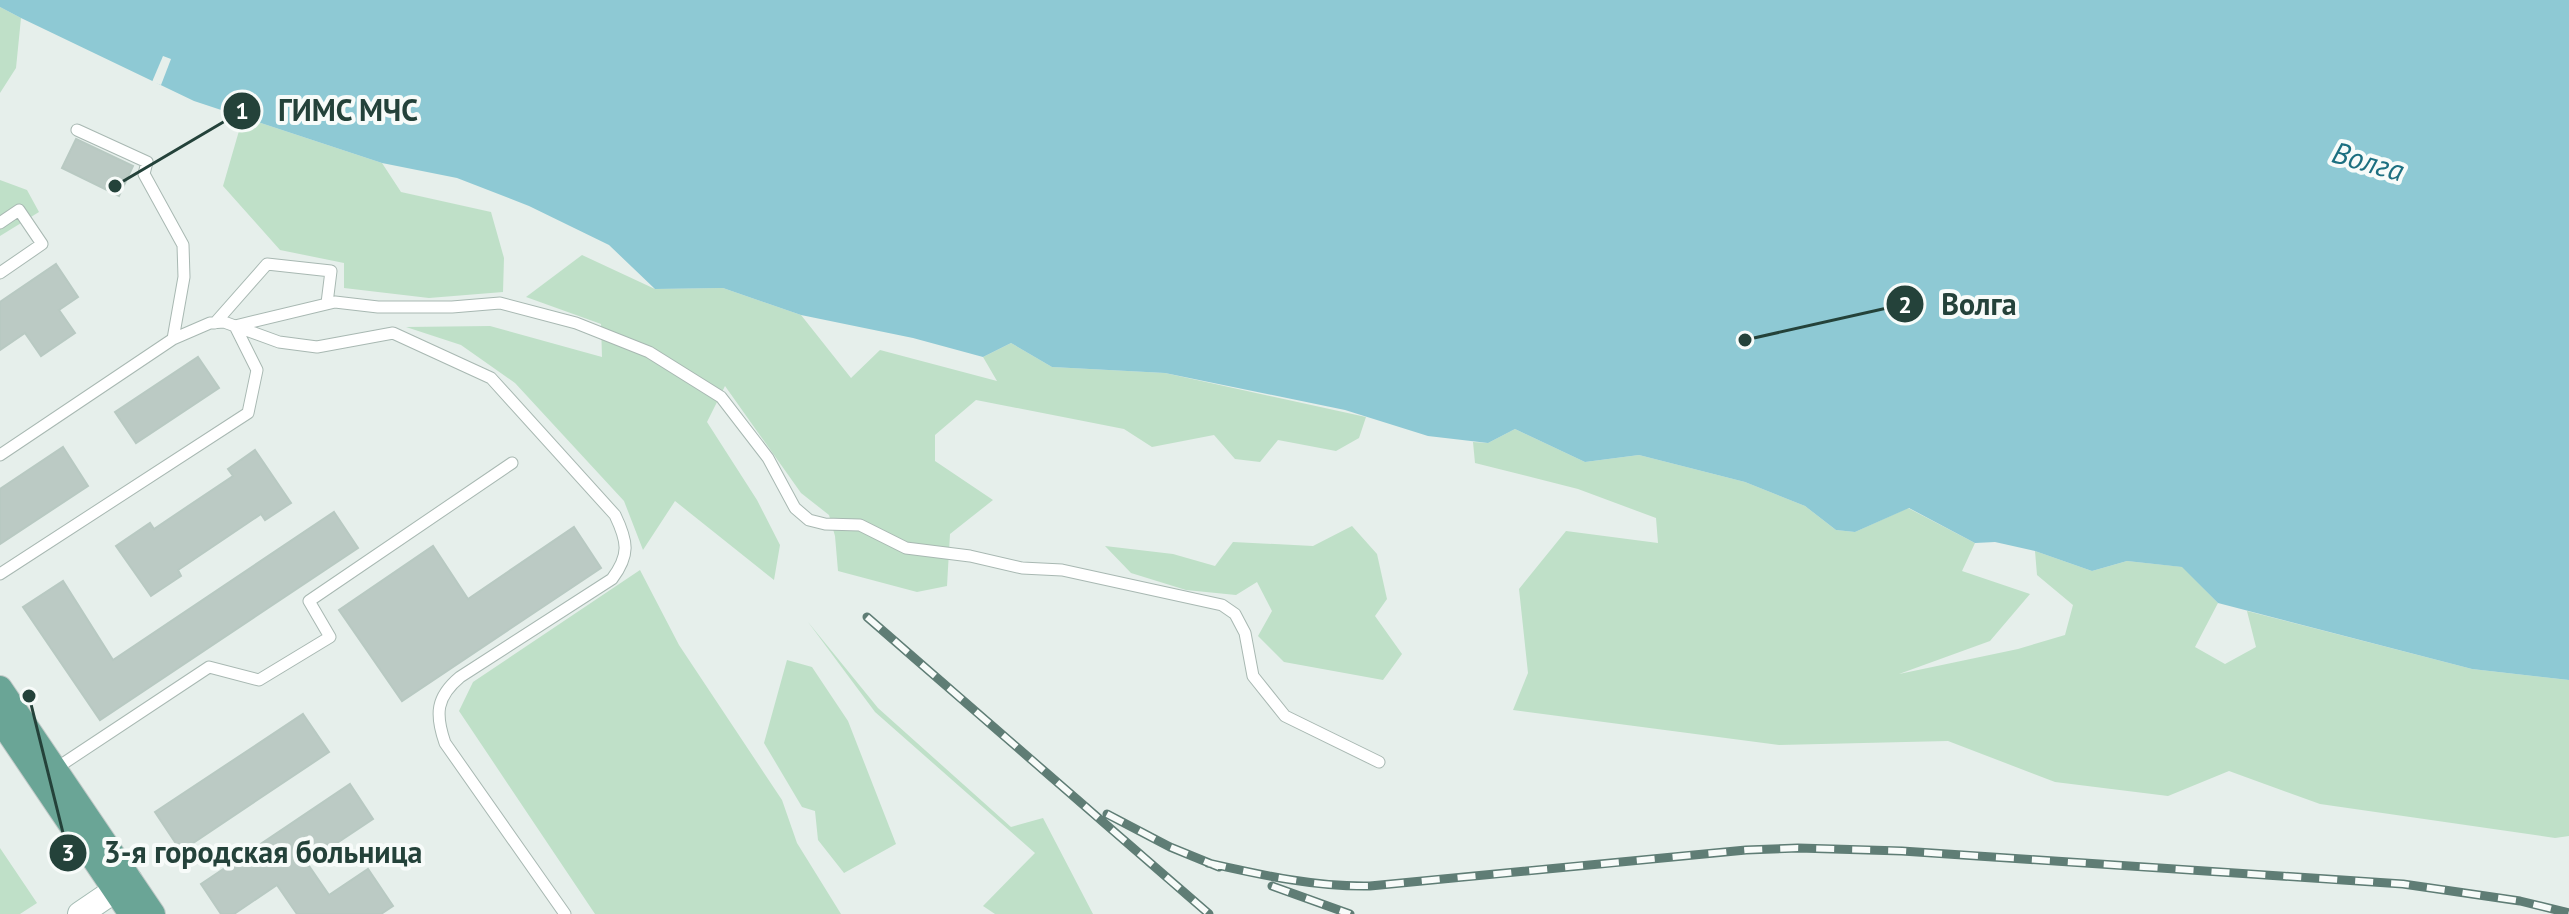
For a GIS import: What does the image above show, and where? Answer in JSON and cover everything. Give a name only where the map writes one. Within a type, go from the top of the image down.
[{"type":"main road","points":[[0,688],[54,769],[122,885],[131,914]]},
{"type":"main road","points":[[0,720],[122,885],[153,914]]},
{"type":"street","points":[[80,914],[122,885]]},
{"type":"lane","points":[[77,130],[147,162],[144,174],[183,245],[184,277],[173,339]]},
{"type":"lane","points":[[0,223],[19,210],[42,244],[0,273]]},
{"type":"lane","points":[[215,323],[267,264],[331,271],[327,303]]},
{"type":"lane","points":[[235,326],[335,302],[378,307],[452,307],[500,303],[576,323],[649,352],[721,397],[768,458],[795,508],[809,520],[825,524],[860,525],[906,548],[970,556],[1022,568],[1062,570],[1222,605],[1235,614],[1245,633],[1253,676],[1285,716],[1379,762]]},
{"type":"lane","points":[[0,455],[173,339],[215,323],[224,322],[279,342],[317,347],[393,333],[491,378],[615,515],[624,534],[624,563],[612,579],[460,677],[448,687],[440,704],[438,723],[445,743],[565,914]]},
{"type":"lane","points":[[0,574],[248,413],[257,370],[235,326]]},
{"type":"lane","points":[[54,769],[209,667],[259,680],[330,637],[309,601],[512,463]]},
{"type":"green space","points":[[0,7],[21,18],[16,68],[0,93]]},
{"type":"green space","points":[[243,117],[382,163],[401,192],[491,212],[504,258],[503,292],[429,298],[344,288],[344,263],[280,250],[223,186]]},
{"type":"green space","points":[[0,180],[27,190],[39,212],[0,236]]},
{"type":"green space","points":[[582,255],[655,289],[723,288],[801,315],[851,378],[880,350],[997,381],[983,357],[1011,343],[1052,367],[1165,373],[1366,417],[1359,438],[1336,451],[1278,440],[1260,462],[1235,459],[1214,435],[1152,447],[1124,429],[976,400],[935,435],[935,461],[993,500],[950,534],[947,586],[917,592],[838,571],[835,536],[829,515],[801,493],[725,386],[707,422],[757,500],[780,545],[774,580],[675,501],[643,550],[624,501],[515,383],[461,345],[406,327],[490,326],[602,357],[601,324],[526,297]]},
{"type":"green space","points":[[1515,429],[1585,462],[1639,455],[1745,482],[1805,506],[1836,530],[1855,532],[1908,508],[1975,543],[1962,571],[2030,594],[1990,641],[1899,674],[2018,649],[2065,635],[2073,605],[2037,575],[2035,551],[2092,571],[2127,561],[2183,567],[2218,603],[2195,647],[2225,664],[2256,647],[2247,611],[2472,669],[2569,680],[2569,836],[2555,838],[2320,804],[2229,771],[2168,796],[2055,782],[1948,741],[1779,745],[1513,710],[1528,673],[1519,589],[1566,531],[1658,543],[1656,518],[1578,489],[1475,463],[1473,442],[1488,443]]},
{"type":"green space","points":[[1352,526],[1377,554],[1387,599],[1375,616],[1402,654],[1383,680],[1284,662],[1258,636],[1272,611],[1257,582],[1236,595],[1186,590],[1131,573],[1105,546],[1173,554],[1215,566],[1233,542],[1313,546]]},
{"type":"green space","points":[[640,570],[679,645],[782,800],[797,843],[841,914],[595,914],[459,711],[473,682]]},
{"type":"green space","points":[[808,622],[878,708],[1011,827],[1043,818],[1093,914],[995,914],[983,906],[1035,853],[875,712]]},
{"type":"green space","points":[[787,660],[812,667],[848,721],[896,844],[844,873],[818,840],[815,811],[802,807],[764,743]]},
{"type":"green space","points":[[0,848],[37,903],[20,914],[0,914]]},
{"type":"water","name":"Волга","points":[[0,0],[2569,0],[2569,680],[2472,669],[2218,603],[2182,567],[2127,561],[2092,571],[2035,551],[1995,542],[1975,543],[1909,508],[1855,532],[1836,530],[1805,506],[1745,482],[1639,455],[1585,462],[1515,429],[1488,443],[1428,436],[1345,410],[1165,373],[1052,367],[1011,343],[983,357],[913,338],[801,315],[723,288],[655,289],[609,245],[529,206],[457,178],[382,163],[194,101],[21,18],[0,7]]},
{"type":"pier","points":[[163,56],[171,59],[161,85],[152,82]]},
{"type":"building","points":[[76,139],[133,166],[119,196],[62,168]]},
{"type":"building","points":[[56,264],[78,297],[59,310],[75,333],[41,356],[25,333],[0,350],[0,302]]},
{"type":"building","points":[[198,357],[219,388],[136,443],[115,412]]},
{"type":"building","points":[[63,447],[88,486],[0,544],[0,489]]},
{"type":"building","points":[[255,450],[291,503],[265,520],[261,514],[178,570],[181,576],[151,596],[116,546],[150,523],[154,529],[233,476],[228,469]]},
{"type":"building","points":[[334,512],[358,548],[100,720],[23,607],[63,581],[113,660]]},
{"type":"building","points":[[574,527],[601,568],[402,701],[339,610],[433,546],[468,599]]},
{"type":"building","points":[[303,714],[329,752],[181,851],[155,812]]},
{"type":"building","points":[[350,784],[373,819],[307,863],[329,895],[368,869],[393,906],[381,914],[297,914],[277,885],[234,914],[221,914],[201,884]]},
{"type":"railway","points":[[867,617],[1209,914]]},
{"type":"railway","points":[[1107,814],[1170,847],[1219,867]]},
{"type":"railway","points":[[1208,863],[1308,882],[1370,886],[1746,850],[1902,851],[2403,884],[2520,901],[2569,913]]},
{"type":"railway","points":[[1272,886],[1350,914]]},
{"type":"place","name":"ГИМС МЧС","points":[[115,186]]},
{"type":"place","name":"Волга","points":[[1745,340]]},
{"type":"place","name":"3-я городская больница","points":[[29,696]]}]
